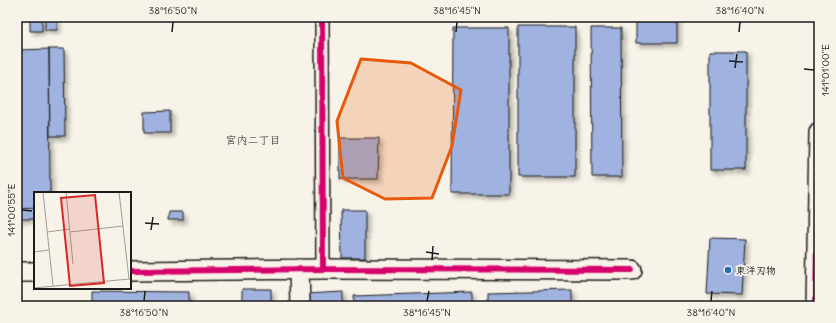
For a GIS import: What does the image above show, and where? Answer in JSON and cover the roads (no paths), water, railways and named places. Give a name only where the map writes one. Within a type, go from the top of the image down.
[{"type":"street","points":[[322,17],[323,269]]},
{"type":"street","points":[[816,306],[819,132]]},
{"type":"street","points":[[300,269],[300,306]]},
{"type":"street","points":[[131,271],[300,269],[632,270]]},
{"type":"street","points":[[17,272],[34,272]]},
{"type":"place","name":"東洋刃物","points":[[728,270]]},
{"type":"district","name":"宮内二丁目","points":[[253,140]]}]
